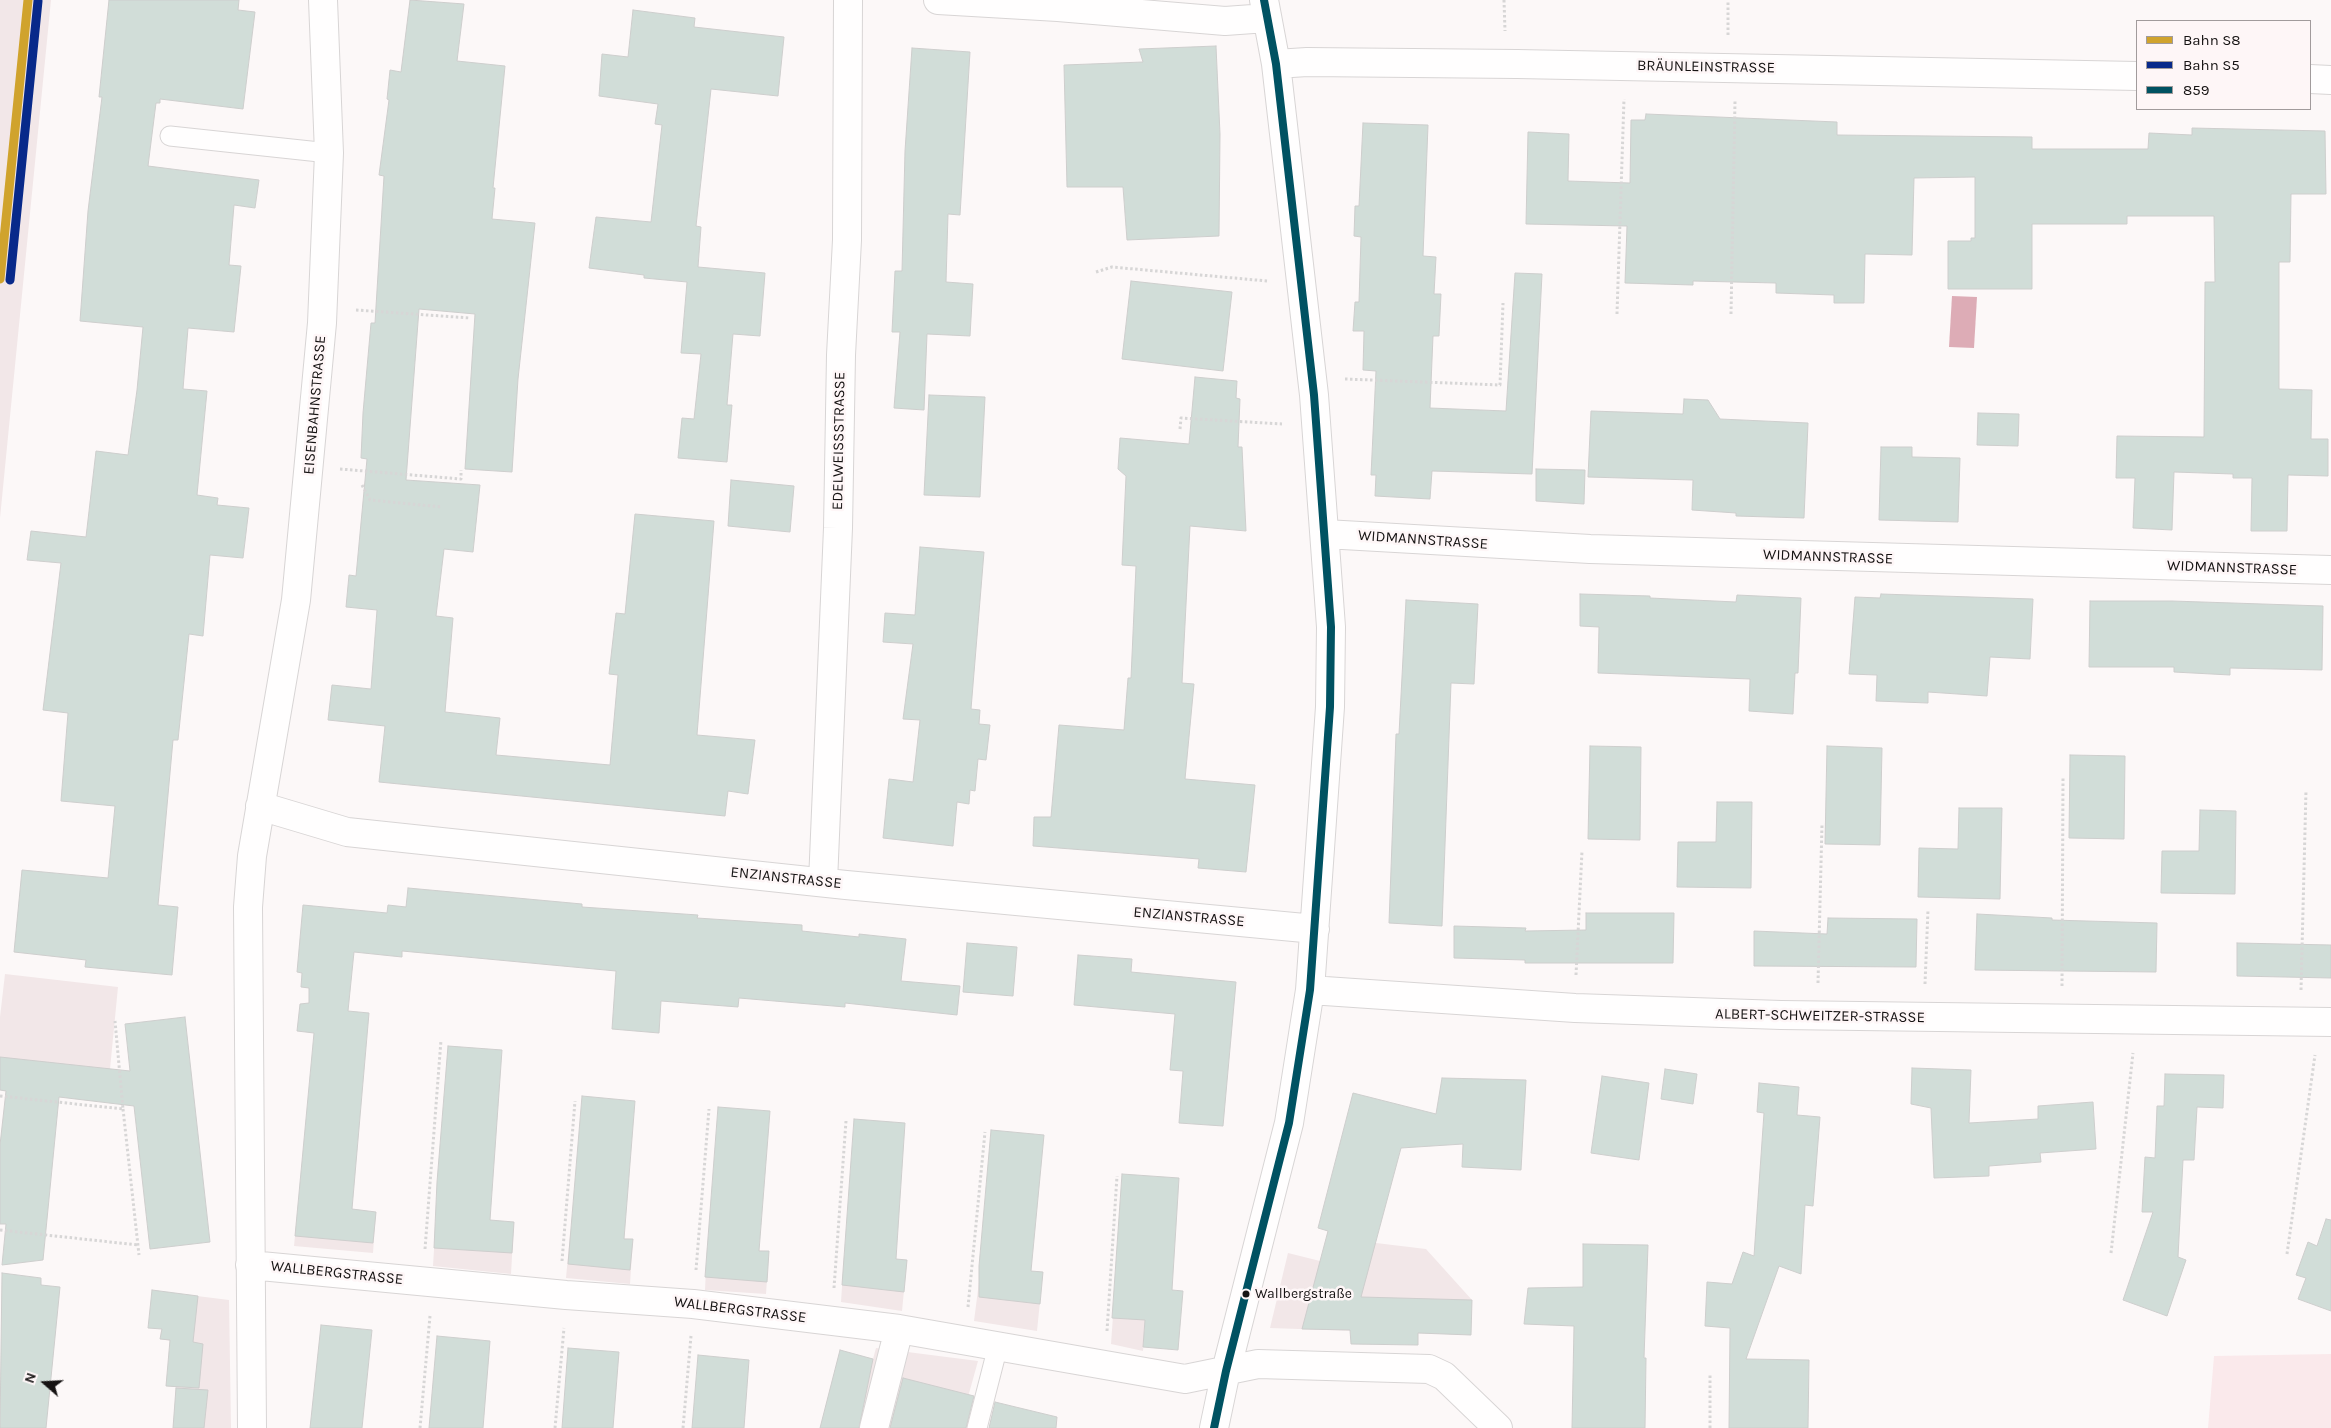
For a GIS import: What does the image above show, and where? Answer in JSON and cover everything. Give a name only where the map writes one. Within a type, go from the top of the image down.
[{"type":"street","name":"EISENBAHNSTRASSE","points":[[260,806],[296,600],[324,307],[329,153],[323,0]]},
{"type":"street","name":"EDELWEISSSTRASSE","points":[[823,882],[846,240],[848,0]]},
{"type":"street","points":[[938,0],[1058,7],[1225,21],[1265,9],[1276,64],[1302,285],[1316,425],[1331,627],[1330,707],[1310,990],[1289,1123],[1226,1371],[1214,1428]]},
{"type":"street","name":"BRÄUNLEINSTRASSE","points":[[1276,64],[1307,62],[1626,66],[2136,76]]},
{"type":"street","points":[[2311,79],[2331,80]]},
{"type":"street","name":"WIDMANNSTRASSE","points":[[1325,534],[1582,549],[2331,570]]},
{"type":"street","name":"ENZIANSTRASSE","points":[[260,806],[347,832],[823,882],[1315,929]]},
{"type":"street","name":"WALLBERGSTRASSE","points":[[252,1428],[248,907],[260,806]]},
{"type":"street","name":"ALBERT-SCHWEITZER-STRASSE","points":[[1310,990],[1574,1008],[1828,1016],[2325,1022]]},
{"type":"street","name":"WALLBERGSTRASSE","points":[[250,1265],[563,1295],[694,1304],[899,1329],[1185,1379],[1258,1364],[1430,1369],[1444,1376],[1498,1428]]},
{"type":"street","points":[[874,1428],[899,1329]]},
{"type":"lane","points":[[170,136],[329,153]]},
{"type":"lane","points":[[977,1428],[998,1346]]},
{"type":"path","points":[[1617,314],[1626,66]]},
{"type":"path","points":[[1731,314],[1736,68]]},
{"type":"path","points":[[1096,272],[1112,267],[1302,285]]},
{"type":"path","points":[[1312,378],[1500,385],[1503,303]]},
{"type":"path","points":[[324,307],[470,318]]},
{"type":"path","points":[[1180,429],[1181,418],[1316,425]]},
{"type":"path","points":[[310,467],[461,479],[461,470]]},
{"type":"path","points":[[362,485],[370,500],[442,507]]},
{"type":"path","points":[[2062,776],[2062,996]]},
{"type":"path","points":[[2301,994],[2306,790]]},
{"type":"path","points":[[1818,992],[1822,824]]},
{"type":"path","points":[[1574,1008],[1582,851]]},
{"type":"path","points":[[1925,991],[1928,910]]},
{"type":"path","points":[[2111,1253],[2136,1020]]},
{"type":"path","points":[[115,1021],[139,1255]]},
{"type":"path","points":[[2287,1254],[2325,1022]]},
{"type":"path","points":[[420,1428],[441,1040]]},
{"type":"path","points":[[0,1096],[123,1109]]},
{"type":"path","points":[[555,1428],[575,1101]]},
{"type":"path","points":[[683,1428],[709,1109]]},
{"type":"path","points":[[831,1321],[846,1121]]},
{"type":"path","points":[[965,1340],[985,1132]]},
{"type":"path","points":[[1104,1364],[1117,1176]]},
{"type":"path","points":[[0,1230],[138,1245]]},
{"type":"path","points":[[1710,1374],[1710,1428]]},
{"type":"shaded area","points":[[0,0],[51,0],[0,518]]},
{"type":"shaded area","points":[[1952,296],[1977,297],[1974,348],[1949,347]]},
{"type":"shaded area","points":[[5,974],[118,987],[110,1069],[114,1103],[0,1090],[0,1017]]},
{"type":"shaded area","points":[[298,1205],[376,1212],[373,1253],[294,1246]]},
{"type":"shaded area","points":[[436,1217],[514,1222],[511,1274],[433,1266]]},
{"type":"shaded area","points":[[1328,1231],[1376,1243],[1426,1249],[1472,1300],[1471,1335],[1270,1328],[1288,1253],[1320,1261]]},
{"type":"shaded area","points":[[570,1234],[633,1239],[630,1284],[566,1278]]},
{"type":"shaded area","points":[[707,1247],[769,1251],[766,1294],[705,1290]]},
{"type":"shaded area","points":[[844,1255],[907,1260],[902,1311],[841,1302]]},
{"type":"shaded area","points":[[981,1266],[1043,1272],[1037,1331],[974,1321]]},
{"type":"shaded area","points":[[1115,1288],[1147,1290],[1143,1351],[1111,1344]]},
{"type":"shaded area","points":[[165,1292],[229,1300],[231,1428],[173,1428],[176,1387],[166,1386],[171,1341],[160,1339]]},
{"type":"shaded area","points":[[876,1348],[978,1361],[960,1426],[820,1428],[840,1350],[873,1359]]},
{"type":"shaded area","points":[[2331,1354],[2331,1428],[2208,1428],[2214,1356]]},
{"type":"building","points":[[109,0],[239,0],[238,10],[255,12],[243,109],[160,99],[160,103],[156,103],[148,166],[259,180],[255,208],[234,205],[229,265],[241,266],[234,332],[188,328],[183,389],[207,391],[197,495],[218,498],[217,505],[249,508],[243,558],[210,555],[203,636],[189,634],[178,740],[173,740],[158,905],[178,907],[172,975],[85,967],[86,960],[14,952],[22,870],[108,878],[115,806],[61,801],[68,713],[43,710],[61,563],[27,560],[31,531],[86,537],[96,451],[128,455],[143,327],[80,321],[88,211],[102,97],[99,97]]},
{"type":"building","points":[[410,0],[464,4],[457,61],[505,66],[493,188],[495,188],[492,219],[535,223],[518,379],[512,472],[465,469],[475,314],[419,309],[406,480],[480,485],[473,552],[444,549],[436,616],[453,618],[445,712],[500,718],[496,755],[610,765],[618,675],[609,674],[616,613],[625,614],[635,514],[714,521],[697,735],[755,740],[748,794],[728,791],[725,816],[379,782],[385,726],[328,720],[332,685],[371,689],[377,610],[346,607],[349,575],[356,576],[367,459],[361,458],[363,413],[371,323],[375,323],[384,176],[379,175],[389,100],[387,99],[390,70],[401,72]]},
{"type":"building","points":[[633,10],[695,18],[694,27],[784,37],[778,96],[711,89],[696,226],[701,227],[698,267],[765,273],[760,336],[733,334],[727,405],[732,405],[727,462],[678,458],[682,418],[694,419],[701,354],[681,353],[687,282],[644,278],[644,275],[589,268],[596,217],[651,222],[662,125],[655,124],[658,104],[599,96],[602,54],[628,57]]},
{"type":"building","points":[[1216,46],[1220,134],[1219,236],[1127,240],[1123,187],[1067,187],[1064,65],[1143,62],[1139,49]]},
{"type":"building","points":[[912,48],[970,52],[960,215],[948,214],[946,282],[973,284],[970,336],[927,334],[924,410],[894,408],[900,332],[892,332],[895,271],[902,271],[905,151]]},
{"type":"building","points":[[1646,114],[1837,122],[1837,135],[2032,137],[2032,149],[2148,149],[2149,133],[2192,135],[2192,128],[2325,131],[2326,194],[2291,194],[2290,262],[2279,262],[2279,389],[2312,390],[2311,439],[2328,439],[2328,476],[2288,475],[2287,531],[2251,531],[2252,478],[2233,478],[2233,474],[2174,472],[2172,530],[2133,528],[2135,478],[2116,478],[2117,436],[2204,437],[2205,282],[2215,282],[2214,216],[2127,216],[2127,224],[2032,224],[2032,289],[1948,289],[1948,241],[1971,241],[1971,238],[1975,238],[1975,177],[1914,178],[1912,255],[1865,254],[1864,303],[1834,303],[1834,295],[1776,293],[1776,283],[1693,281],[1693,285],[1625,283],[1627,226],[1526,224],[1528,132],[1569,134],[1568,181],[1630,183],[1631,120],[1645,120]]},
{"type":"building","points":[[1363,123],[1428,125],[1423,256],[1436,257],[1434,294],[1441,294],[1439,336],[1433,336],[1430,408],[1506,411],[1515,273],[1542,274],[1532,474],[1432,471],[1430,499],[1375,496],[1376,475],[1371,475],[1376,371],[1363,370],[1364,331],[1353,331],[1355,302],[1359,302],[1361,237],[1354,236],[1355,206],[1359,206]]},
{"type":"building","points":[[1131,281],[1232,292],[1223,371],[1122,359]]},
{"type":"building","points":[[1195,377],[1237,381],[1236,398],[1240,399],[1238,447],[1242,447],[1246,531],[1190,526],[1182,683],[1194,684],[1185,779],[1255,785],[1246,872],[1198,868],[1199,859],[1033,846],[1034,817],[1051,817],[1059,725],[1124,730],[1128,678],[1131,678],[1136,566],[1122,565],[1126,476],[1118,469],[1120,438],[1189,444]]},
{"type":"building","points":[[929,395],[985,397],[980,497],[924,495]]},
{"type":"building","points":[[1684,399],[1708,400],[1720,419],[1808,423],[1804,518],[1736,516],[1736,513],[1692,510],[1693,480],[1588,477],[1591,411],[1683,414]]},
{"type":"building","points":[[1978,413],[2019,414],[2018,446],[1977,445]]},
{"type":"building","points":[[1881,447],[1912,447],[1912,457],[1960,458],[1958,522],[1879,520]]},
{"type":"building","points":[[1536,469],[1585,470],[1584,504],[1536,501]]},
{"type":"building","points":[[731,480],[794,486],[790,532],[728,526]]},
{"type":"building","points":[[920,547],[984,552],[971,709],[980,710],[979,724],[990,725],[986,760],[978,759],[975,791],[970,790],[969,804],[957,802],[953,846],[883,838],[889,779],[913,782],[920,720],[903,719],[913,644],[883,642],[885,613],[915,615]]},
{"type":"building","points":[[1580,594],[1650,596],[1650,598],[1736,602],[1737,595],[1801,598],[1798,673],[1795,673],[1793,714],[1749,711],[1750,679],[1598,673],[1599,627],[1580,626]]},
{"type":"building","points":[[1881,594],[2033,599],[2030,659],[1990,657],[1987,696],[1928,692],[1928,703],[1876,701],[1877,675],[1849,674],[1855,597],[1880,598]]},
{"type":"building","points":[[1406,600],[1478,604],[1474,684],[1451,683],[1442,926],[1389,923],[1396,734],[1399,734]]},
{"type":"building","points":[[2090,601],[2172,601],[2323,606],[2322,670],[2230,668],[2230,675],[2174,672],[2174,667],[2089,667]]},
{"type":"building","points":[[1590,746],[1641,747],[1640,840],[1588,839]]},
{"type":"building","points":[[1827,746],[1882,748],[1880,845],[1825,844]]},
{"type":"building","points":[[2070,755],[2125,756],[2124,839],[2069,838]]},
{"type":"building","points":[[1717,802],[1752,802],[1751,888],[1677,887],[1678,842],[1716,842]]},
{"type":"building","points":[[1959,808],[2002,808],[2000,899],[1918,897],[1919,848],[1958,849]]},
{"type":"building","points":[[2200,810],[2236,811],[2235,894],[2161,893],[2162,851],[2199,851]]},
{"type":"building","points":[[408,888],[582,904],[582,907],[698,915],[697,918],[802,925],[802,931],[859,937],[859,934],[906,939],[901,981],[960,986],[957,1015],[845,1003],[845,1007],[739,998],[738,1007],[661,1001],[659,1033],[612,1029],[616,971],[402,951],[402,957],[354,952],[348,1011],[369,1013],[352,1209],[376,1212],[373,1243],[295,1236],[314,1033],[297,1031],[300,1004],[309,1003],[309,988],[301,987],[302,973],[297,972],[303,905],[387,913],[388,905],[406,907]]},
{"type":"building","points":[[1586,913],[1674,913],[1673,963],[1525,963],[1525,960],[1454,958],[1454,926],[1526,928],[1525,931],[1586,930]]},
{"type":"building","points":[[1977,914],[2052,918],[2052,920],[2157,923],[2156,972],[1975,970]]},
{"type":"building","points":[[1828,918],[1917,919],[1916,967],[1754,966],[1754,931],[1827,934]]},
{"type":"building","points":[[967,943],[1017,947],[1013,996],[963,992]]},
{"type":"building","points":[[2237,943],[2331,945],[2331,978],[2237,976]]},
{"type":"building","points":[[1078,955],[1132,959],[1131,972],[1236,982],[1223,1126],[1179,1123],[1183,1071],[1170,1070],[1175,1014],[1074,1005]]},
{"type":"building","points":[[185,1017],[210,1242],[150,1249],[134,1106],[59,1097],[43,1260],[2,1265],[6,1224],[0,1224],[0,1145],[6,1091],[0,1090],[0,1057],[130,1071],[125,1024]]},
{"type":"building","points":[[448,1046],[502,1050],[490,1220],[514,1222],[512,1253],[434,1248],[437,1182]]},
{"type":"building","points":[[1912,1068],[1971,1070],[1969,1123],[2038,1119],[2038,1106],[2093,1102],[2096,1149],[2040,1153],[2041,1162],[1989,1166],[1989,1176],[1934,1178],[1931,1108],[1911,1104]]},
{"type":"building","points":[[1665,1069],[1697,1074],[1693,1104],[1661,1099]]},
{"type":"building","points":[[2165,1074],[2224,1075],[2223,1108],[2197,1107],[2194,1160],[2183,1160],[2178,1257],[2186,1260],[2167,1316],[2123,1300],[2153,1212],[2142,1212],[2145,1157],[2155,1158],[2157,1106],[2164,1106]]},
{"type":"building","points":[[1602,1076],[1649,1083],[1639,1160],[1591,1153]]},
{"type":"building","points":[[1442,1078],[1526,1080],[1521,1170],[1462,1167],[1463,1144],[1401,1148],[1361,1297],[1472,1300],[1471,1335],[1418,1333],[1418,1345],[1351,1344],[1350,1330],[1302,1329],[1328,1231],[1318,1228],[1353,1093],[1436,1114]]},
{"type":"building","points":[[1759,1083],[1799,1087],[1797,1115],[1820,1117],[1813,1206],[1805,1205],[1801,1274],[1779,1266],[1746,1359],[1809,1360],[1808,1428],[1729,1428],[1730,1328],[1705,1326],[1707,1282],[1732,1284],[1743,1252],[1754,1256],[1764,1113],[1757,1112]]},
{"type":"building","points":[[582,1096],[635,1101],[624,1239],[633,1239],[630,1270],[568,1264]]},
{"type":"building","points":[[718,1107],[770,1111],[759,1251],[769,1251],[767,1282],[705,1277]]},
{"type":"building","points":[[854,1119],[905,1123],[896,1259],[907,1260],[904,1292],[842,1285]]},
{"type":"building","points":[[991,1130],[1044,1135],[1031,1271],[1043,1272],[1040,1304],[979,1297],[979,1266]]},
{"type":"building","points":[[1122,1174],[1179,1178],[1172,1290],[1183,1291],[1178,1350],[1143,1347],[1145,1320],[1112,1318]]},
{"type":"building","points":[[2326,1219],[2331,1220],[2331,1311],[2298,1299],[2306,1278],[2296,1275],[2308,1242],[2317,1246]]},
{"type":"building","points":[[1583,1244],[1648,1245],[1644,1358],[1646,1358],[1645,1428],[1572,1428],[1574,1326],[1524,1324],[1528,1288],[1583,1287]]},
{"type":"building","points":[[2,1273],[41,1278],[41,1285],[60,1287],[46,1428],[0,1428]]},
{"type":"building","points":[[152,1290],[198,1296],[193,1342],[203,1344],[199,1388],[166,1386],[170,1340],[160,1339],[162,1329],[148,1328]]},
{"type":"building","points":[[321,1325],[372,1330],[362,1428],[310,1428]]},
{"type":"building","points":[[437,1336],[490,1341],[483,1428],[429,1428]]},
{"type":"building","points":[[568,1348],[619,1352],[613,1428],[562,1428]]},
{"type":"building","points":[[840,1350],[873,1359],[859,1428],[820,1428]]},
{"type":"building","points":[[698,1355],[749,1360],[744,1428],[692,1428]]},
{"type":"building","points":[[903,1378],[974,1396],[966,1428],[890,1428]]},
{"type":"building","points":[[176,1388],[208,1390],[204,1428],[173,1428]]},
{"type":"building","points":[[995,1402],[1057,1417],[1056,1428],[989,1428]]},
{"type":"rail line","name":"S8","points":[[0,279],[28,0]]},
{"type":"rail line","name":"S5","points":[[10,280],[38,1]]},
{"type":"transit line","name":"859","points":[[1214,1428],[1226,1371],[1289,1123],[1310,990],[1330,707],[1331,627],[1314,395],[1276,64],[1264,0]]},
{"type":"place","name":"Wallbergstraße","points":[[1246,1294]]}]
